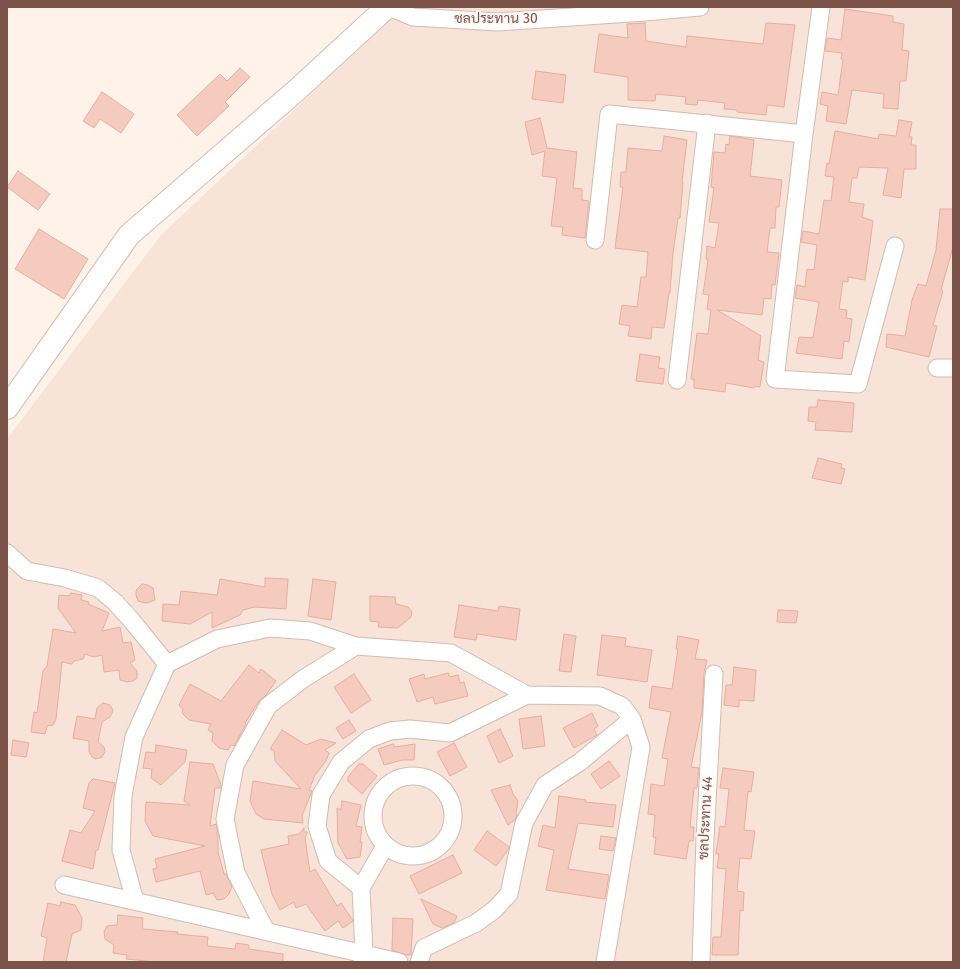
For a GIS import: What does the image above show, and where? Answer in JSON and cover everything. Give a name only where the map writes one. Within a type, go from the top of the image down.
[{"type":"street","name":"ชลประทาน 30","points":[[388,7],[413,17],[498,22],[700,7]]},
{"type":"street","points":[[7,408],[129,235],[298,89],[388,7]]},
{"type":"street","points":[[821,7],[804,134],[775,379],[858,384],[895,246]]},
{"type":"street","points":[[595,240],[609,114],[804,134]]},
{"type":"street","points":[[677,380],[707,124]]},
{"type":"street","points":[[7,553],[26,571],[65,578],[98,588],[115,602],[167,664]]},
{"type":"street","points":[[135,901],[121,850],[123,796],[134,737],[167,664],[217,639],[270,628],[310,631],[356,646],[451,653],[527,694],[600,696],[622,706],[632,719],[641,747],[605,962]]},
{"type":"street","points":[[266,931],[236,873],[225,819],[235,765],[268,706],[303,679],[356,646]]},
{"type":"street","name":"ชลประทาน 44","points":[[701,962],[705,839],[714,674]]},
{"type":"street","points":[[360,888],[328,861],[317,826],[321,795],[342,762],[369,739],[390,731],[410,729],[450,733],[527,694]]},
{"type":"street","points":[[419,962],[424,948],[476,923],[494,910],[508,894],[524,823],[545,785],[580,762],[632,719]]},
{"type":"street","points":[[417,775],[430,779],[439,785],[448,796],[452,808],[452,822],[448,836],[442,844],[430,852],[417,856],[398,854],[385,846],[376,833],[372,820],[373,806],[381,790],[392,781],[403,776],[417,775]]},
{"type":"street","points":[[363,958],[360,888],[385,846]]},
{"type":"street","points":[[64,885],[266,931],[363,958],[399,962]]},
{"type":"shaded area","points":[[404,7],[953,7],[953,962],[7,962],[7,439],[161,235]]},
{"type":"building","points":[[845,9],[893,16],[893,22],[904,24],[902,50],[909,51],[906,81],[900,81],[898,109],[883,108],[884,94],[852,90],[846,124],[826,121],[828,106],[820,104],[822,92],[838,95],[843,59],[841,59],[842,53],[825,51],[827,38],[841,40]]},
{"type":"building","points":[[645,23],[646,41],[686,47],[687,36],[763,44],[766,23],[795,25],[784,107],[767,105],[766,115],[724,109],[725,103],[698,100],[697,105],[685,104],[686,97],[656,94],[655,101],[628,100],[628,77],[594,72],[599,34],[628,38],[627,24]]},
{"type":"building","points":[[240,68],[250,77],[225,102],[229,106],[197,136],[177,115],[220,74],[227,81]]},
{"type":"building","points":[[536,71],[566,75],[563,103],[532,99]]},
{"type":"building","points":[[102,92],[134,114],[121,133],[100,119],[94,128],[83,121]]},
{"type":"building","points":[[540,118],[547,148],[577,152],[573,188],[582,189],[582,200],[589,201],[585,238],[562,235],[563,227],[551,226],[557,178],[542,176],[545,151],[532,155],[525,122]]},
{"type":"building","points":[[899,120],[912,122],[909,137],[912,137],[911,145],[916,145],[916,169],[904,169],[901,198],[883,195],[888,168],[859,167],[857,178],[852,178],[849,202],[864,204],[862,217],[873,221],[865,280],[848,277],[848,282],[843,281],[839,309],[847,310],[846,318],[852,319],[849,342],[844,341],[842,359],[796,353],[799,337],[813,338],[819,302],[795,298],[797,285],[805,287],[807,269],[814,270],[817,245],[801,242],[803,231],[819,234],[824,200],[831,201],[834,177],[825,176],[827,163],[829,164],[835,131],[878,139],[879,134],[896,136]]},
{"type":"building","points":[[664,136],[687,140],[682,182],[680,218],[678,218],[673,253],[670,293],[664,328],[652,327],[651,339],[628,336],[630,326],[619,324],[622,305],[637,307],[641,277],[646,277],[648,252],[615,248],[623,187],[620,187],[621,172],[626,172],[628,148],[662,151]]},
{"type":"building","points":[[730,136],[754,140],[750,176],[782,180],[779,207],[776,207],[775,228],[770,228],[767,252],[779,253],[775,285],[772,284],[771,299],[764,298],[762,315],[717,310],[761,336],[758,360],[764,362],[760,387],[755,386],[754,388],[726,383],[725,392],[694,388],[694,379],[691,379],[697,333],[708,334],[711,310],[707,309],[709,295],[703,294],[708,260],[706,259],[707,246],[715,248],[719,223],[709,222],[714,188],[711,187],[714,152],[725,153],[726,144],[729,145]]},
{"type":"building","points":[[18,171],[50,194],[38,210],[7,187]]},
{"type":"building","points":[[940,209],[953,209],[953,247],[941,290],[943,291],[933,325],[937,326],[929,357],[886,347],[887,334],[905,336],[912,300],[918,284],[926,286],[936,250]]},
{"type":"building","points":[[39,229],[88,259],[64,299],[15,269]]},
{"type":"building","points":[[640,354],[660,357],[658,368],[665,369],[663,384],[636,381]]},
{"type":"building","points":[[818,400],[854,403],[852,432],[815,430],[816,422],[808,421],[809,407],[817,407]]},
{"type":"building","points":[[818,458],[842,464],[841,468],[845,469],[841,484],[812,478]]},
{"type":"building","points":[[265,578],[288,579],[286,609],[254,607],[243,610],[240,615],[212,628],[212,612],[190,624],[162,621],[163,604],[179,605],[181,591],[217,595],[220,579],[265,587]]},
{"type":"building","points":[[313,579],[336,582],[331,620],[308,616]]},
{"type":"building","points":[[142,584],[153,588],[155,600],[147,603],[138,601],[136,592]]},
{"type":"building","points":[[71,593],[82,595],[81,600],[89,602],[88,604],[109,613],[102,631],[120,627],[123,643],[131,642],[135,660],[130,663],[137,671],[137,678],[133,681],[127,682],[120,680],[119,670],[104,672],[102,655],[94,657],[85,654],[83,659],[74,661],[72,664],[62,662],[56,719],[53,725],[47,726],[45,734],[31,732],[34,712],[37,713],[43,671],[47,666],[53,629],[76,633],[58,608],[59,595],[69,596]]},
{"type":"building","points":[[370,596],[395,597],[396,604],[408,607],[412,612],[411,617],[398,628],[378,627],[379,622],[370,621]]},
{"type":"building","points":[[459,605],[498,611],[499,606],[520,609],[516,640],[477,634],[476,640],[454,637]]},
{"type":"building","points":[[778,610],[798,611],[796,623],[777,622]]},
{"type":"building","points":[[564,634],[576,636],[571,672],[559,671]]},
{"type":"building","points":[[602,635],[626,638],[625,646],[652,650],[647,682],[597,675]]},
{"type":"building","points":[[678,636],[699,640],[695,659],[707,660],[704,673],[702,712],[691,767],[699,768],[697,788],[694,788],[690,827],[694,827],[693,841],[689,841],[686,859],[654,854],[656,838],[653,837],[655,815],[648,814],[651,784],[664,786],[668,759],[662,758],[671,712],[649,708],[652,686],[672,689],[678,649],[676,649]]},
{"type":"building","points":[[249,665],[259,673],[261,669],[276,681],[266,695],[259,701],[245,723],[246,724],[234,746],[231,745],[228,750],[219,748],[212,741],[213,733],[208,730],[211,724],[189,720],[182,713],[183,710],[179,705],[190,684],[221,701]]},
{"type":"building","points":[[734,667],[756,670],[754,701],[739,700],[739,707],[724,705],[726,685],[732,685]]},
{"type":"building","points":[[448,673],[450,677],[458,675],[460,683],[464,682],[468,696],[435,704],[433,697],[417,702],[409,679],[424,674],[425,679]]},
{"type":"building","points":[[354,674],[371,700],[351,713],[334,687]]},
{"type":"building","points":[[103,703],[110,705],[113,710],[110,717],[102,722],[98,742],[104,747],[105,752],[102,757],[96,759],[92,757],[89,752],[89,741],[73,738],[77,716],[95,719],[97,708]]},
{"type":"building","points":[[592,713],[598,726],[594,729],[597,735],[574,748],[563,728]]},
{"type":"building","points":[[541,716],[545,746],[523,749],[519,719]]},
{"type":"building","points":[[349,720],[356,731],[343,739],[336,728]]},
{"type":"building","points":[[500,729],[513,756],[499,763],[487,736]]},
{"type":"building","points":[[282,730],[306,745],[321,739],[336,743],[325,750],[329,753],[326,761],[315,775],[309,790],[312,791],[302,816],[303,823],[264,819],[256,814],[250,801],[253,781],[301,789],[275,761],[274,751],[270,749]]},
{"type":"building","points":[[13,740],[29,743],[26,757],[11,755]]},
{"type":"building","points":[[454,743],[467,767],[450,776],[437,752]]},
{"type":"building","points":[[393,744],[395,747],[415,744],[414,760],[402,760],[384,765],[378,749]]},
{"type":"building","points":[[156,745],[187,750],[185,762],[161,785],[151,778],[152,769],[143,768],[146,752],[155,753]]},
{"type":"building","points":[[609,761],[620,776],[601,789],[591,774]]},
{"type":"building","points":[[190,762],[213,764],[221,785],[221,788],[215,788],[210,826],[216,824],[218,833],[218,852],[224,874],[226,874],[232,886],[229,894],[224,899],[217,900],[213,893],[206,895],[200,871],[156,882],[153,869],[157,868],[155,859],[205,846],[153,836],[145,821],[146,802],[190,805],[184,801]]},
{"type":"building","points":[[359,764],[363,764],[377,776],[362,794],[348,781],[348,777]]},
{"type":"building","points":[[723,768],[754,772],[751,792],[748,791],[744,830],[755,831],[751,859],[740,858],[737,891],[744,892],[743,911],[740,910],[738,955],[712,955],[713,937],[721,937],[726,869],[717,868],[719,854],[716,854],[720,826],[725,827],[729,789],[720,788]]},
{"type":"building","points":[[93,779],[115,783],[98,850],[96,850],[93,869],[62,861],[70,830],[81,833],[95,811],[83,808],[89,783]]},
{"type":"building","points":[[510,785],[513,794],[518,801],[515,820],[508,825],[491,790]]},
{"type":"building","points":[[559,796],[586,800],[585,802],[616,805],[613,827],[578,823],[568,869],[609,875],[605,899],[546,890],[554,850],[538,846],[543,825],[555,828]]},
{"type":"building","points":[[342,801],[361,805],[356,826],[362,827],[360,857],[347,859],[338,843],[337,808],[341,810]]},
{"type":"building","points":[[304,828],[304,832],[307,832],[305,838],[310,872],[315,869],[337,906],[341,903],[353,921],[343,928],[338,921],[325,931],[306,904],[296,908],[294,902],[280,910],[272,894],[261,850],[289,844],[288,836],[299,834]]},
{"type":"building","points":[[487,831],[509,847],[496,866],[474,850]]},
{"type":"building","points":[[601,836],[616,838],[613,851],[599,849]]},
{"type":"building","points":[[453,855],[462,873],[419,894],[410,876]]},
{"type":"building","points":[[421,899],[457,916],[454,923],[442,928],[433,924]]},
{"type":"building","points":[[61,902],[75,905],[82,918],[81,930],[72,934],[66,962],[43,962],[47,938],[41,936],[48,903],[60,906]]},
{"type":"building","points":[[118,915],[143,918],[142,929],[178,932],[177,934],[208,937],[207,946],[235,949],[236,943],[249,945],[249,949],[283,954],[283,962],[157,962],[126,959],[127,955],[113,953],[114,945],[105,939],[104,931],[107,926],[117,925]]},
{"type":"building","points":[[393,918],[413,919],[411,955],[406,955],[392,950]]}]
